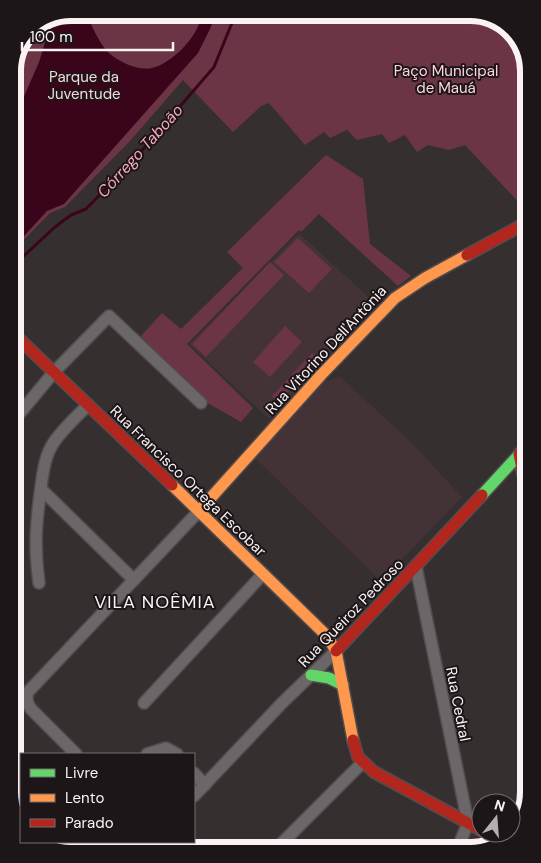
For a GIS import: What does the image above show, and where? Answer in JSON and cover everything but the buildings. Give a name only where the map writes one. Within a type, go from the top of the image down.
[{"type":"main road","name":"Rua Vitorino Dell'Antônia","points":[[199,511],[321,375],[395,298],[425,278],[520,226]]},
{"type":"main road","name":"Rua Francisco Ortega Escobar","points":[[21,341],[319,628],[327,636],[336,651]]},
{"type":"main road","name":"Rua Queiroz Pedroso","points":[[336,651],[416,567],[520,452]]},
{"type":"main road","points":[[336,651],[355,749],[357,757],[362,764],[471,825]]},
{"type":"main road","points":[[311,675],[329,678],[343,686]]},
{"type":"street","points":[[21,413],[54,372],[108,316],[201,403]]},
{"type":"street","points":[[39,583],[35,557],[35,527],[43,470],[53,443],[88,405]]},
{"type":"street","points":[[41,489],[134,580]]},
{"type":"street","points":[[75,753],[28,704],[28,692],[199,511]]},
{"type":"street","name":"Rua Cedral","points":[[416,567],[468,823]]},
{"type":"street","points":[[144,703],[263,574]]},
{"type":"street","name":"Rua Queiroz Pedroso","points":[[195,795],[336,651]]},
{"type":"street","points":[[150,753],[166,748],[175,753]]},
{"type":"street","points":[[283,842],[362,764]]},
{"type":"street","points":[[195,774],[204,785]]},
{"type":"street","points":[[460,842],[468,823]]},
{"type":"shaded area","name":"Parque da Juventude","points":[[90,21],[102,45],[109,53],[129,65],[147,69],[159,66],[180,51],[196,31],[199,21],[213,21],[198,53],[64,204],[47,211],[21,239],[21,104],[39,62],[50,26],[61,22]]},
{"type":"shaded area","points":[[299,233],[377,305],[269,419],[189,344]]},
{"type":"shaded area","points":[[340,377],[409,440],[462,497],[381,581],[255,458],[322,382]]},
{"type":"green space","name":"Paço Municipal de Mauá","points":[[71,21],[473,21],[492,26],[498,30],[515,49],[520,71],[520,204],[465,145],[449,150],[428,145],[417,152],[405,135],[389,143],[382,134],[357,140],[347,130],[330,138],[324,132],[305,145],[269,103],[261,106],[233,132],[183,80],[130,141],[65,207],[50,213],[21,243],[21,68],[26,49],[38,34],[52,25]]},
{"type":"green space","points":[[326,155],[363,179],[370,244],[411,276],[398,286],[319,214],[301,232],[299,230],[187,344],[253,408],[241,422],[204,401],[139,338],[162,313],[181,329],[243,268],[227,252]]},
{"type":"green space","points":[[298,238],[332,269],[309,293],[274,262]]},
{"type":"green space","points":[[270,262],[284,275],[206,357],[192,344]]},
{"type":"green space","points":[[285,326],[302,342],[270,377],[253,362]]},
{"type":"green space","points":[[312,353],[319,359],[278,403],[272,396]]},
{"type":"waterway","name":"Córrego Taboão","points":[[21,259],[55,227],[71,215],[86,209],[131,163],[214,67],[233,21]]},
{"type":"traffic: fast","points":[[482,495],[520,454]]},
{"type":"traffic: fast","points":[[311,675],[329,678],[343,685]]},
{"type":"traffic: slow","points":[[199,511],[321,375],[395,298],[425,278],[467,255]]},
{"type":"traffic: slow","points":[[172,485],[327,636],[336,651],[353,740]]},
{"type":"traffic: jam","points":[[467,255],[520,226]]},
{"type":"traffic: jam","points":[[21,341],[172,485]]},
{"type":"traffic: jam","points":[[519,454],[520,459]]},
{"type":"traffic: jam","points":[[336,651],[482,495]]},
{"type":"traffic: jam","points":[[353,740],[358,757],[374,772],[471,825]]},
{"type":"district","name":"VILA NOÊMIA","points":[[155,602]]}]
